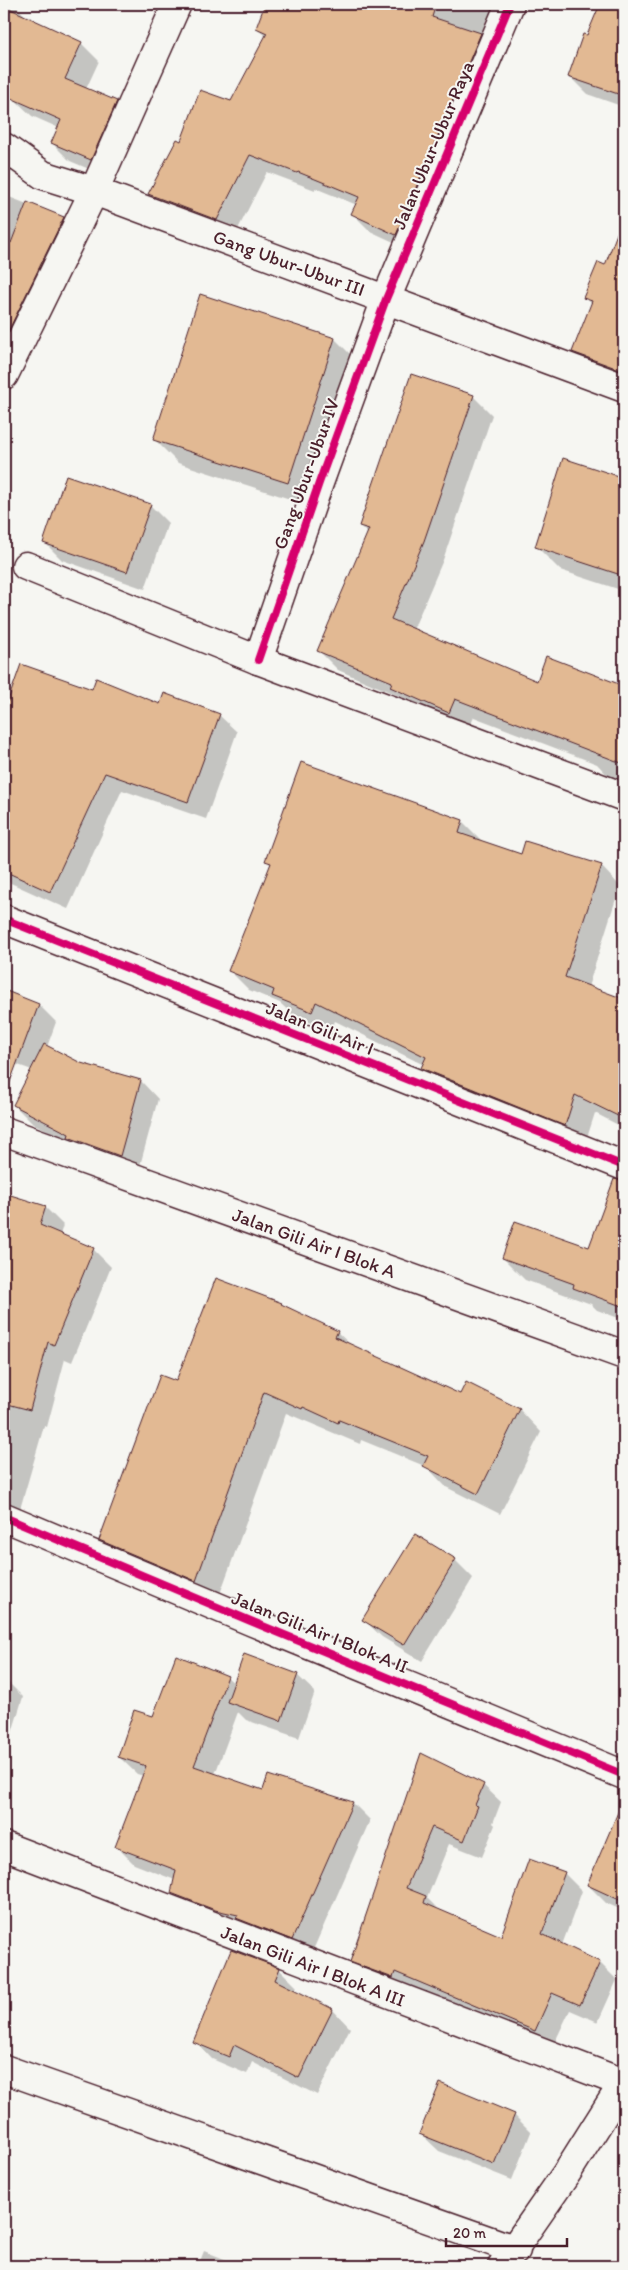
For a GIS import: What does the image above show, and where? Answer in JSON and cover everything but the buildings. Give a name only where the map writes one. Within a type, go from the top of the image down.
[{"type":"street","points":[[4,375],[94,191],[177,4]]},
{"type":"street","name":"Jalan Ubur-Ubur Raya","points":[[386,299],[510,4]]},
{"type":"street","name":"Gang Ubur-Ubur III","points":[[4,147],[43,175],[94,191],[624,388]]},
{"type":"street","name":"Gang Ubur-Ubur IV","points":[[258,660],[319,483],[386,299]]},
{"type":"street","points":[[26,566],[258,660],[624,797]]},
{"type":"street","name":"Jalan Gili Air I","points":[[4,919],[624,1166]]},
{"type":"street","name":"Jalan Gili Air I Blok A","points":[[4,1131],[624,1354]]},
{"type":"street","name":"Jalan Gili Air I Blok A II","points":[[4,1517],[262,1626],[624,1775]]},
{"type":"street","name":"Jalan Gili Air I Blok A III","points":[[4,1846],[624,2083]]},
{"type":"street","points":[[4,2069],[509,2258],[624,2083]]},
{"type":"cycle path","points":[[258,660],[319,483],[386,299],[510,4]]},
{"type":"cycle path","points":[[4,919],[624,1166]]},
{"type":"cycle path","points":[[4,1517],[624,1775]]}]
